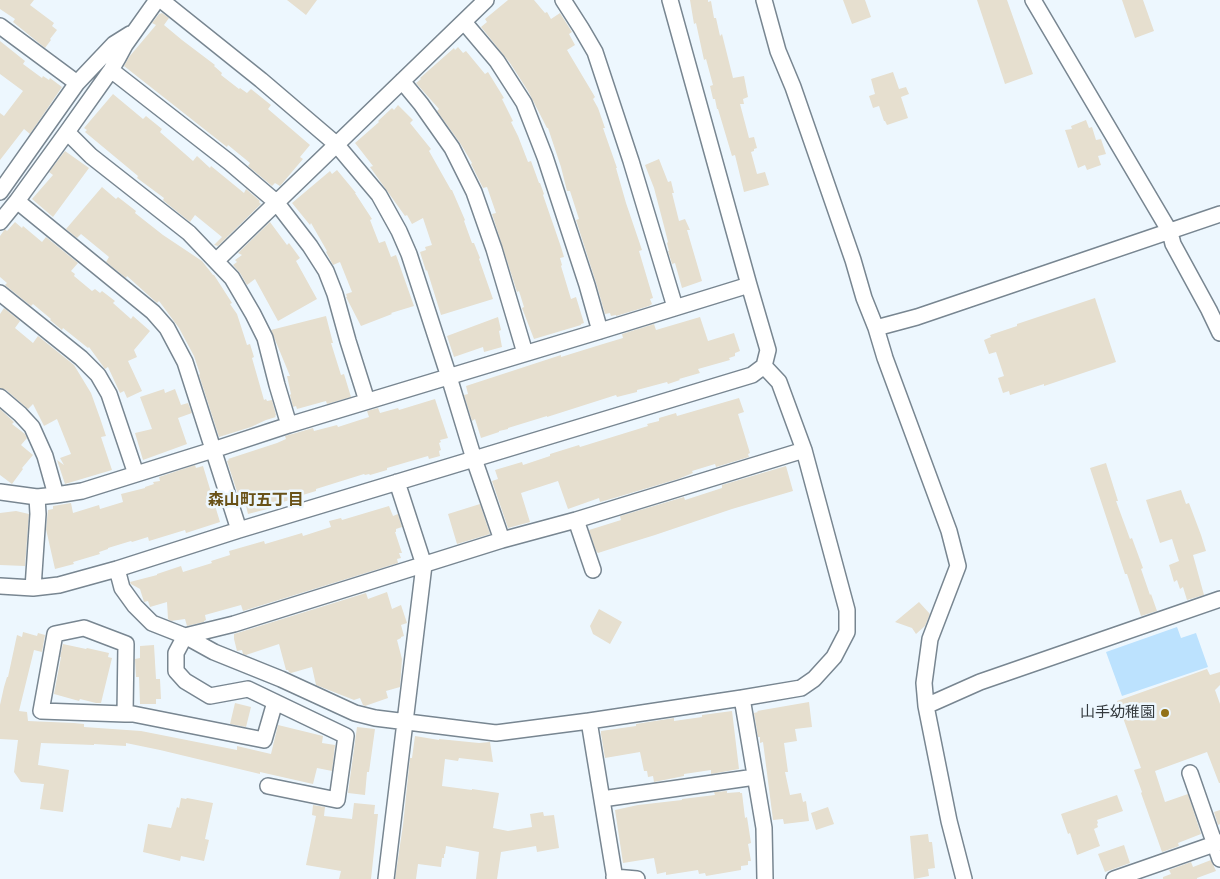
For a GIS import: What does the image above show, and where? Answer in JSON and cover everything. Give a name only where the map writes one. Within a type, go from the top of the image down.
[{"type":"street","points":[[0,222],[18,201],[111,70],[124,45],[159,0],[261,80],[336,144],[378,195],[410,254],[474,459],[502,540]]},
{"type":"street","points":[[216,261],[486,0]]},
{"type":"street","points":[[563,0],[595,52],[631,161],[675,307]]},
{"type":"street","points":[[0,586],[32,588],[60,585],[116,569],[752,374],[764,366],[768,350],[670,0]]},
{"type":"street","points":[[764,0],[778,51],[793,87],[885,358],[949,531],[958,566],[930,639],[924,683],[926,706],[949,821],[964,879]]},
{"type":"street","points":[[1033,0],[1170,232],[1173,244],[1220,333]]},
{"type":"street","points":[[464,22],[497,61],[524,103],[546,157],[600,331]]},
{"type":"street","points":[[0,26],[77,83]]},
{"type":"street","points":[[0,192],[77,83],[114,44],[134,31]]},
{"type":"street","points":[[111,70],[276,202],[310,246],[326,271],[368,401]]},
{"type":"street","points":[[402,81],[422,104],[452,148],[474,192],[494,249],[526,353]]},
{"type":"street","points":[[67,132],[91,156],[189,233],[232,278],[266,338],[289,425]]},
{"type":"street","points":[[18,201],[153,312],[167,328],[185,362],[239,530]]},
{"type":"street","points":[[876,328],[917,317],[1220,214]]},
{"type":"street","points":[[0,492],[37,498],[82,491],[289,425],[749,286]]},
{"type":"street","points":[[0,293],[81,358],[98,375],[109,394],[136,474]]},
{"type":"street","points":[[116,569],[122,588],[135,606],[152,623],[355,713],[375,718],[496,733],[589,721],[801,688],[814,679],[834,657],[847,632],[847,610],[804,450],[779,382],[764,366]]},
{"type":"street","points":[[0,397],[32,427],[45,456],[56,496]]},
{"type":"street","points":[[268,786],[337,800],[346,736],[248,689],[210,696],[185,681],[176,670],[176,653],[185,636],[234,624],[502,540],[576,520],[804,450]]},
{"type":"street","points":[[386,879],[424,565],[398,482]]},
{"type":"street","points":[[32,588],[38,514],[37,498]]},
{"type":"street","points":[[576,520],[593,570]]},
{"type":"street","points":[[926,706],[980,682],[1220,599]]},
{"type":"street","points":[[126,714],[126,644],[84,628],[55,634],[41,712],[126,714],[133,714],[264,740],[275,702]]},
{"type":"street","points":[[742,698],[764,828],[764,879]]},
{"type":"street","points":[[589,721],[615,878],[637,879]]},
{"type":"street","points":[[1190,773],[1217,843],[1220,859]]},
{"type":"street","points":[[602,800],[755,777]]},
{"type":"street","points":[[1114,879],[1158,872],[1217,843]]},
{"type":"shaded area","points":[[1177,627],[1181,638],[1196,633],[1208,667],[1122,696],[1106,652]]},
{"type":"building","points":[[0,0],[34,0],[30,5],[54,23],[52,26],[57,30],[45,48],[13,22],[15,19],[0,9]]},
{"type":"building","points":[[287,0],[317,0],[306,15]]},
{"type":"building","points":[[508,0],[534,0],[545,13],[547,12],[551,19],[560,13],[572,32],[569,34],[575,45],[567,50],[595,97],[593,99],[605,128],[603,128],[642,250],[639,251],[653,298],[650,299],[652,304],[649,306],[616,316],[611,316],[610,313],[605,314],[576,220],[579,219],[570,191],[567,191],[548,128],[510,63],[481,27],[487,22],[485,19]]},
{"type":"building","points":[[690,0],[711,1],[714,18],[716,18],[720,36],[722,34],[733,78],[744,76],[748,97],[743,99],[744,104],[740,104],[749,138],[754,137],[757,148],[751,152],[757,174],[765,172],[769,185],[744,192],[735,155],[732,156],[715,99],[713,99],[710,86],[713,85],[706,59],[704,60],[696,23],[694,24]]},
{"type":"building","points":[[843,0],[865,0],[871,17],[852,24]]},
{"type":"building","points":[[977,0],[1007,0],[1033,74],[1005,84]]},
{"type":"building","points":[[1122,0],[1143,0],[1154,31],[1135,38]]},
{"type":"building","points":[[162,13],[169,18],[164,25],[215,65],[222,73],[221,75],[239,89],[247,93],[251,89],[271,105],[268,109],[310,145],[300,157],[303,159],[280,186],[275,183],[272,186],[248,166],[250,163],[228,145],[227,147],[124,66],[129,57],[156,25],[152,23]]},
{"type":"building","points":[[0,41],[25,61],[23,64],[42,78],[43,76],[49,80],[50,78],[62,87],[30,134],[24,129],[0,160],[0,113],[4,116],[23,91],[0,74]]},
{"type":"building","points":[[458,47],[463,53],[466,51],[485,74],[488,72],[504,98],[502,99],[513,121],[511,122],[528,162],[531,161],[544,194],[564,257],[560,258],[561,266],[571,299],[576,297],[584,323],[581,325],[534,339],[522,308],[524,307],[519,291],[517,292],[492,214],[496,213],[487,187],[483,188],[472,163],[437,111],[439,109],[416,83],[454,48],[455,50]]},
{"type":"building","points":[[893,72],[899,89],[906,87],[909,94],[901,97],[908,118],[887,125],[879,106],[873,108],[869,96],[875,94],[871,79]]},
{"type":"building","points":[[113,94],[143,119],[146,116],[162,129],[160,132],[193,161],[197,156],[244,193],[246,189],[260,201],[261,204],[218,246],[214,245],[222,237],[195,215],[190,222],[85,132],[87,130],[84,128]]},
{"type":"building","points":[[398,105],[413,120],[410,123],[431,149],[429,151],[452,190],[465,220],[472,243],[474,243],[480,258],[493,299],[441,315],[420,252],[426,250],[425,247],[432,245],[423,218],[412,224],[370,167],[373,166],[355,143],[392,108],[394,110]]},
{"type":"building","points":[[1086,120],[1089,128],[1092,127],[1096,140],[1101,139],[1106,154],[1098,156],[1101,165],[1087,170],[1085,165],[1078,168],[1065,130],[1072,129],[1071,126]]},
{"type":"building","points":[[65,151],[89,168],[53,217],[32,199],[53,175],[49,172]]},
{"type":"building","points":[[659,159],[668,182],[671,181],[679,221],[685,219],[690,230],[687,230],[702,281],[682,288],[675,263],[672,264],[668,251],[668,242],[654,188],[645,165]]},
{"type":"building","points":[[337,170],[356,193],[372,219],[370,220],[379,243],[385,241],[391,257],[396,255],[414,306],[391,313],[361,326],[346,297],[346,294],[352,292],[340,262],[333,265],[311,223],[310,225],[292,203],[330,171],[332,174]]},
{"type":"building","points":[[102,187],[116,199],[118,197],[136,211],[135,213],[163,235],[202,261],[214,275],[237,314],[247,345],[250,344],[264,400],[272,400],[276,417],[219,437],[194,356],[179,328],[159,301],[157,303],[127,276],[126,278],[106,262],[109,257],[81,234],[77,238],[66,229]]},
{"type":"building","points":[[15,222],[22,228],[23,226],[42,242],[46,237],[78,263],[71,271],[75,274],[74,276],[92,291],[95,289],[100,293],[102,291],[115,301],[113,303],[131,319],[133,316],[150,331],[134,350],[137,357],[128,361],[142,391],[127,398],[124,391],[120,393],[108,367],[105,369],[89,347],[63,328],[62,330],[33,304],[31,306],[5,285],[7,283],[0,277],[0,236],[5,229],[7,231]]},
{"type":"building","points":[[270,222],[287,245],[289,243],[300,258],[296,261],[317,299],[278,321],[255,279],[247,285],[233,265],[237,262],[235,260],[242,255],[238,253]]},
{"type":"building","points":[[1095,298],[1116,362],[1044,386],[1044,384],[1010,395],[1009,391],[1003,393],[998,378],[1004,376],[996,352],[989,354],[984,340],[991,337],[990,335],[1017,326],[1017,324]]},
{"type":"building","points":[[4,308],[20,321],[15,328],[33,343],[38,336],[74,365],[91,393],[106,436],[101,437],[112,470],[65,484],[57,460],[64,465],[60,458],[71,454],[57,419],[44,426],[33,404],[28,409],[6,390],[0,388],[0,314]]},
{"type":"building","points":[[326,316],[333,343],[331,343],[341,375],[344,374],[351,397],[327,404],[326,401],[297,409],[296,406],[293,407],[290,395],[287,376],[290,376],[271,330]]},
{"type":"building","points":[[498,317],[502,347],[484,352],[483,347],[454,357],[447,336]]},
{"type":"building","points":[[700,317],[708,341],[734,333],[740,351],[735,353],[735,356],[729,358],[730,360],[698,369],[700,373],[680,380],[637,390],[637,392],[617,397],[616,395],[481,438],[475,419],[472,421],[464,395],[468,394],[466,386],[561,355],[561,357],[623,338],[622,334],[654,324],[656,330]]},
{"type":"building","points":[[164,389],[165,393],[175,389],[181,405],[188,403],[192,413],[178,418],[187,444],[143,460],[135,433],[152,429],[140,397]]},
{"type":"building","points":[[739,398],[744,412],[738,414],[750,453],[748,454],[749,457],[716,467],[715,464],[692,471],[693,473],[678,479],[600,502],[599,498],[568,509],[558,481],[521,493],[530,522],[508,528],[492,481],[498,479],[495,470],[522,462],[523,465],[550,456],[550,454],[579,445],[580,447],[648,426],[647,424],[659,421],[659,418],[676,413],[677,416]]},
{"type":"building","points":[[435,399],[448,438],[440,440],[440,456],[429,459],[428,456],[370,475],[364,474],[316,489],[316,491],[270,506],[271,508],[248,514],[246,506],[242,507],[227,461],[228,459],[277,443],[286,439],[285,436],[313,428],[314,431],[337,425],[338,427],[369,417],[367,411],[378,408],[380,413],[398,408],[399,410]]},
{"type":"building","points":[[0,409],[14,422],[12,424],[25,434],[27,438],[21,445],[33,455],[12,484],[0,475]]},
{"type":"building","points":[[1106,463],[1118,501],[1116,501],[1130,539],[1132,538],[1143,568],[1141,569],[1157,611],[1141,616],[1090,468]]},
{"type":"building","points":[[195,465],[196,468],[203,466],[220,522],[186,533],[185,530],[149,541],[148,537],[131,541],[108,548],[99,552],[100,554],[73,562],[74,564],[55,569],[46,529],[48,510],[53,509],[53,506],[71,503],[73,513],[99,505],[100,509],[123,502],[121,494],[145,488],[154,484],[153,482],[160,481],[159,477]]},
{"type":"building","points":[[786,466],[793,491],[598,553],[596,551],[589,530],[621,520],[620,516],[684,497],[685,500],[722,488],[722,485]]},
{"type":"building","points":[[1181,490],[1186,504],[1189,503],[1206,551],[1193,555],[1204,595],[1187,600],[1183,587],[1180,589],[1177,580],[1174,582],[1169,565],[1179,561],[1172,539],[1160,543],[1146,500]]},
{"type":"building","points":[[480,504],[490,534],[457,544],[448,514]]},
{"type":"building","points":[[389,506],[393,516],[398,514],[402,527],[396,529],[395,532],[402,553],[399,553],[401,558],[397,559],[398,563],[243,611],[241,605],[205,615],[206,620],[204,622],[187,626],[185,619],[171,621],[168,619],[167,602],[150,607],[148,601],[144,602],[140,589],[130,582],[181,566],[183,572],[230,555],[229,551],[264,541],[265,544],[302,533],[303,536],[331,527],[329,521],[341,518],[342,520]]},
{"type":"building","points":[[16,511],[29,514],[25,566],[0,565],[0,513]]},
{"type":"building","points":[[387,592],[392,609],[401,605],[407,623],[401,625],[404,636],[397,640],[402,659],[400,687],[386,691],[388,698],[365,706],[360,698],[354,700],[316,685],[312,667],[291,673],[286,670],[279,644],[246,655],[243,654],[242,650],[237,651],[234,634],[366,593],[368,599]]},
{"type":"building","points":[[919,602],[930,614],[925,626],[916,634],[912,628],[895,622]]},
{"type":"building","points":[[599,609],[622,622],[610,644],[593,634],[590,626]]},
{"type":"building","points":[[23,632],[37,636],[38,633],[45,635],[42,652],[34,650],[19,711],[27,712],[28,721],[74,723],[84,724],[84,727],[141,731],[237,750],[237,746],[271,754],[278,725],[323,736],[322,743],[335,745],[332,771],[317,768],[313,784],[260,772],[260,774],[126,743],[126,746],[41,743],[38,765],[69,770],[63,812],[40,809],[44,784],[21,782],[14,772],[18,740],[0,739],[0,705],[17,635],[22,637]]},
{"type":"building","points":[[63,644],[109,653],[108,657],[112,658],[101,703],[80,699],[79,701],[54,694]]},
{"type":"building","points":[[154,645],[156,679],[160,679],[161,699],[156,699],[156,704],[140,704],[139,677],[136,677],[135,659],[140,658],[140,646]]},
{"type":"building","points":[[1207,669],[1210,675],[1220,672],[1220,685],[1215,690],[1220,704],[1220,783],[1207,752],[1155,771],[1165,802],[1188,794],[1201,834],[1178,843],[1179,846],[1162,852],[1134,770],[1141,768],[1117,701]]},
{"type":"building","points":[[809,702],[812,727],[795,729],[797,741],[784,743],[788,772],[785,772],[790,795],[801,793],[803,802],[806,801],[809,821],[784,824],[783,819],[773,820],[763,742],[760,743],[760,737],[758,737],[754,713]]},
{"type":"building","points":[[235,703],[251,707],[246,727],[230,724]]},
{"type":"building","points":[[732,711],[739,769],[711,774],[711,770],[684,774],[684,776],[654,782],[653,776],[648,777],[647,771],[644,771],[640,752],[605,758],[601,731],[674,718],[674,721]]},
{"type":"building","points":[[357,727],[375,729],[365,795],[348,793]]},
{"type":"building","points":[[415,736],[439,740],[490,742],[493,762],[459,758],[458,761],[445,759],[442,786],[499,793],[493,828],[508,831],[532,827],[530,814],[543,812],[544,816],[554,815],[559,848],[537,852],[536,846],[501,852],[497,879],[476,879],[479,852],[446,846],[441,867],[418,864],[416,879],[395,879],[410,758],[412,758]]},
{"type":"building","points":[[727,791],[727,793],[742,793],[745,818],[747,817],[751,843],[748,844],[751,861],[748,861],[748,865],[741,866],[741,870],[706,876],[705,873],[699,874],[698,870],[666,875],[666,872],[657,874],[654,858],[623,863],[615,810],[638,805],[715,795],[714,792]]},
{"type":"building","points":[[1117,795],[1123,811],[1097,820],[1098,827],[1094,829],[1100,846],[1077,855],[1061,814]]},
{"type":"building","points":[[181,798],[213,803],[205,839],[209,840],[204,861],[181,856],[180,861],[143,852],[148,824],[171,828]]},
{"type":"building","points":[[354,803],[375,805],[374,814],[378,814],[371,879],[339,879],[341,871],[306,865],[316,816],[312,815],[313,805],[325,807],[324,816],[352,819]]},
{"type":"building","points":[[828,807],[834,824],[816,830],[811,813]]},
{"type":"building","points":[[1220,810],[1220,824],[1218,825],[1214,812]]},
{"type":"building","points":[[928,834],[929,842],[932,842],[935,868],[928,869],[929,876],[914,879],[910,836]]},
{"type":"building","points":[[1124,845],[1130,863],[1105,872],[1098,854]]},
{"type":"building","points":[[1211,860],[1216,871],[1197,879],[1163,879],[1163,877],[1171,874],[1169,870],[1191,862],[1193,867]]},
{"type":"place","name":"山手幼稚園","points":[[1165,713]]},
{"type":"district","name":"森山町五丁目","points":[[256,500]]}]
